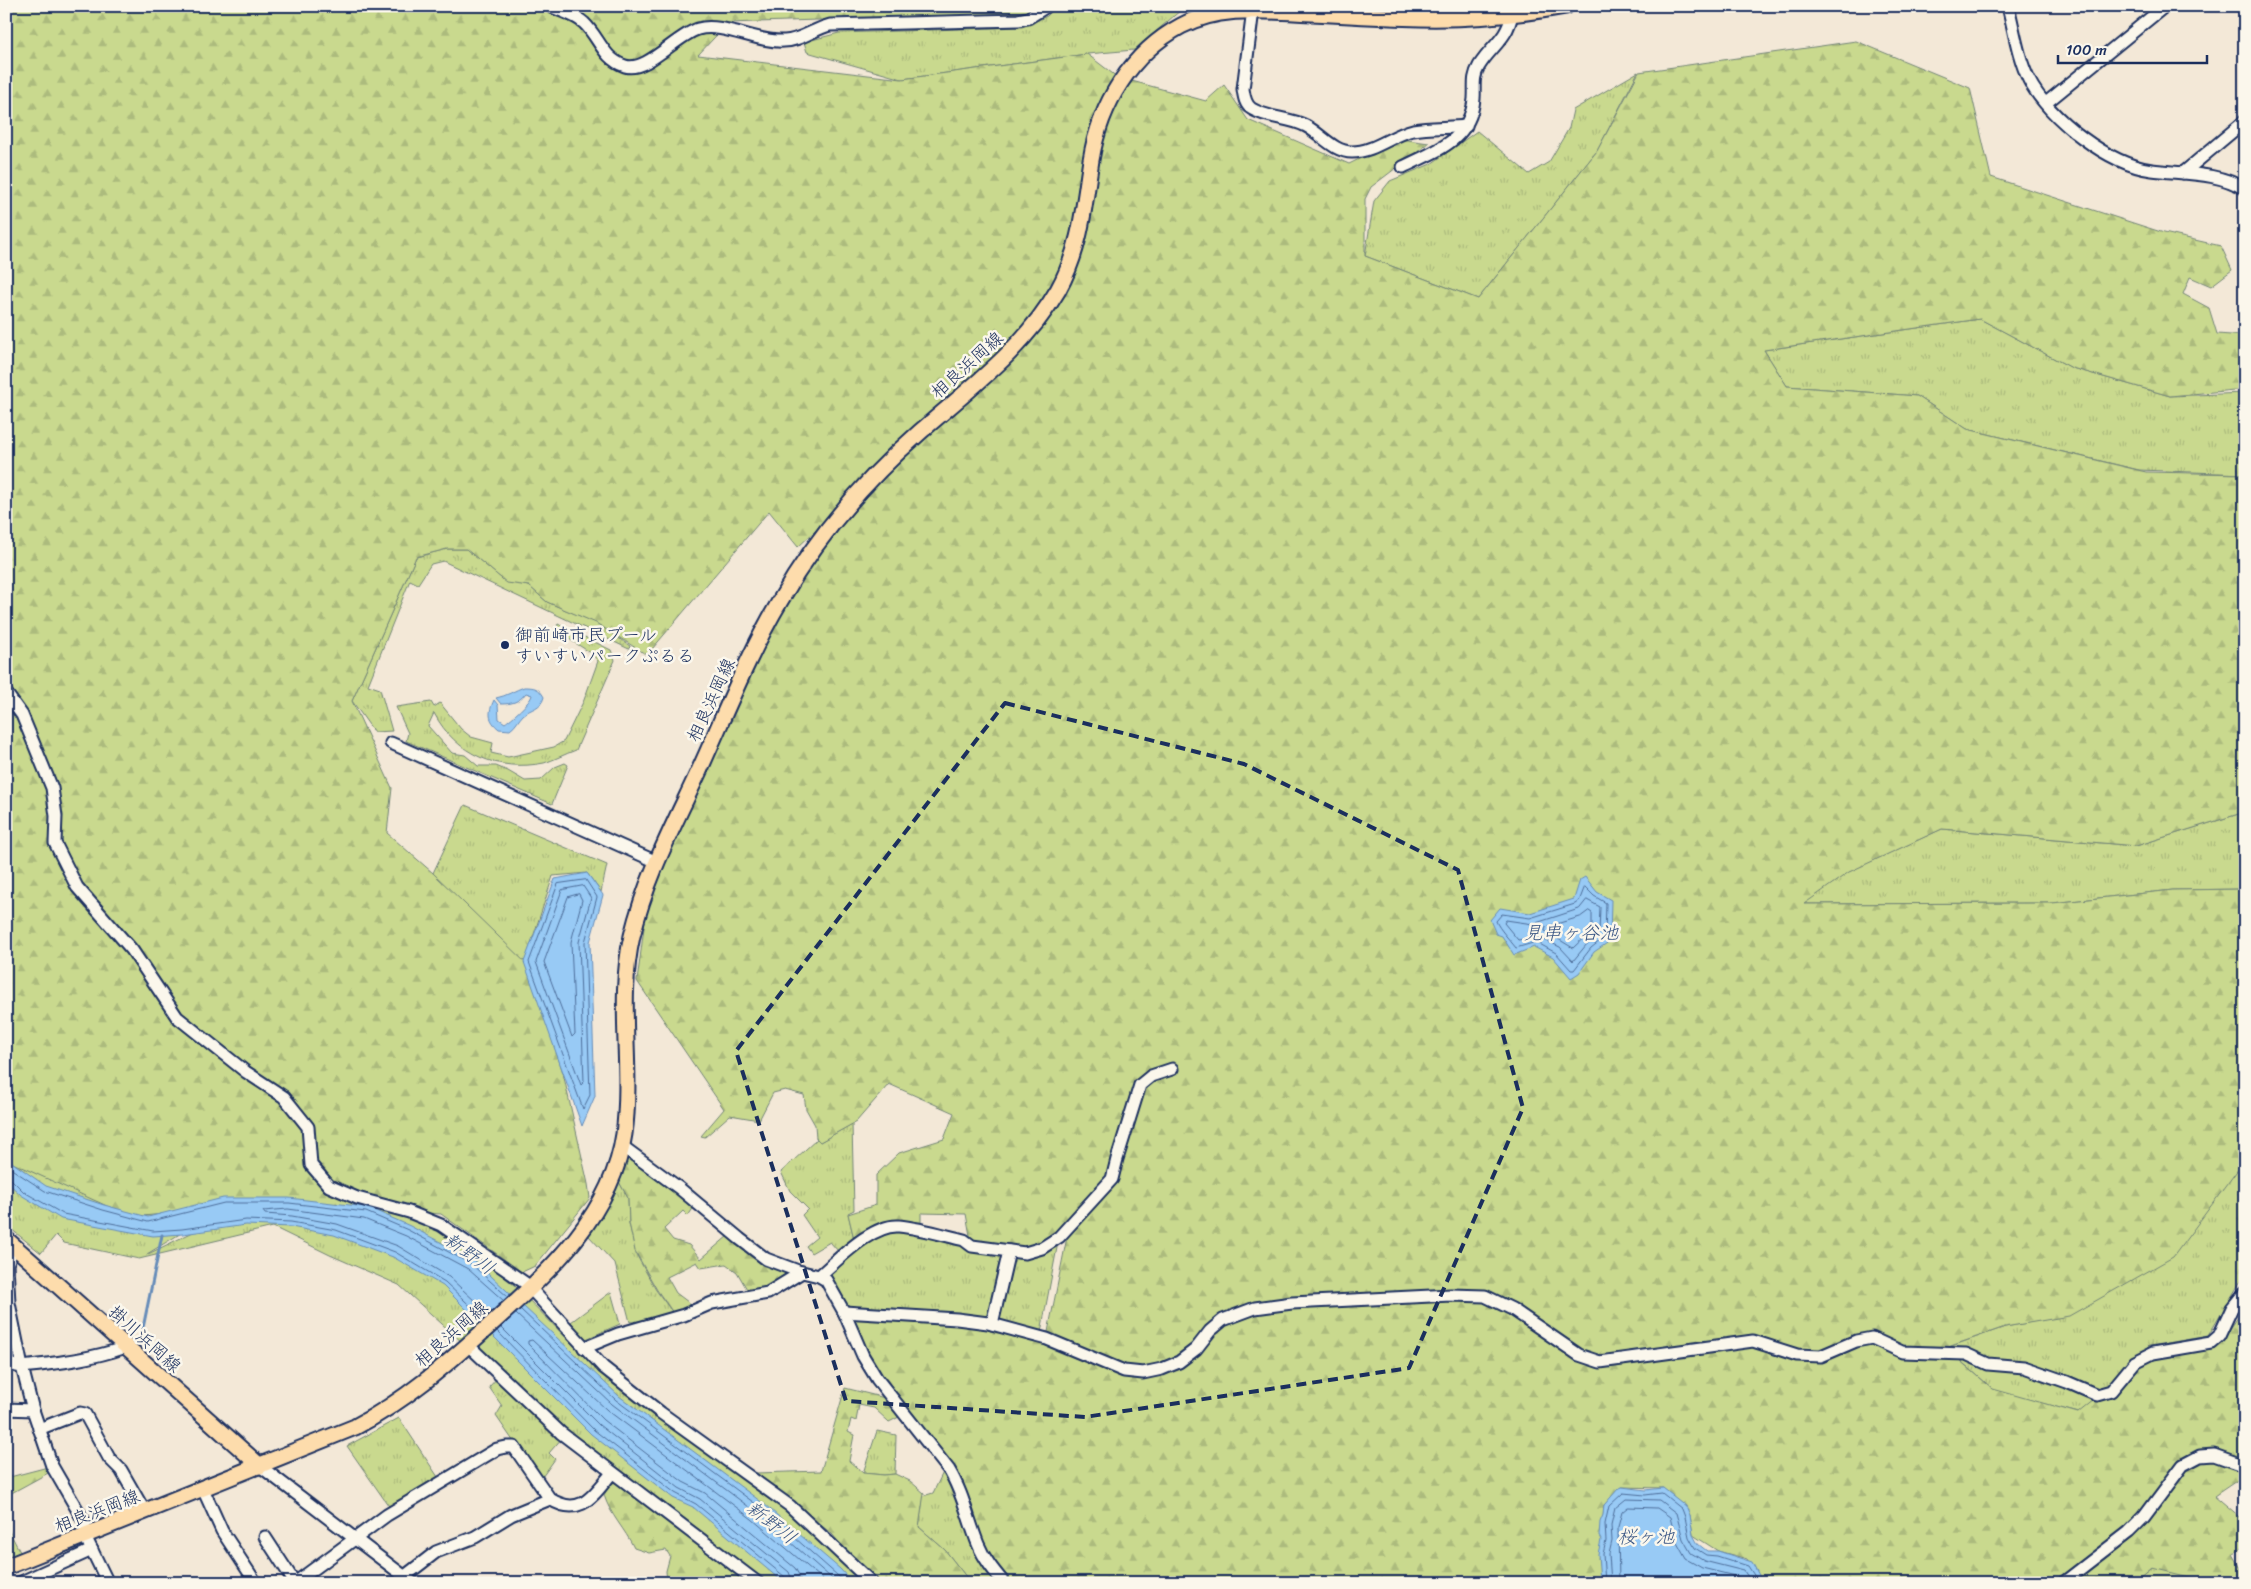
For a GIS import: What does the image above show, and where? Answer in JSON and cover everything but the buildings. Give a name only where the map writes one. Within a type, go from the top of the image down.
[{"type":"main road","name":"相良浜岡線","points":[[6,1567],[355,1428],[386,1411],[412,1392],[470,1343],[530,1289],[553,1266],[583,1230],[607,1190],[622,1146],[628,1080],[625,984],[627,962],[643,897],[656,862],[746,668],[776,608],[799,569],[835,519],[867,482],[919,433],[1000,363],[1025,338],[1042,316],[1061,285],[1075,253],[1083,223],[1095,140],[1100,120],[1123,78],[1150,47],[1176,28],[1192,21],[1211,16],[1253,10],[1421,18],[1512,14],[1541,8],[1566,6]]},
{"type":"main road","name":"掛川浜岡線","points":[[10,1243],[260,1466]]},
{"type":"street","points":[[550,6],[584,22],[605,53],[627,67],[641,66],[689,32],[700,28],[711,28],[772,41],[784,41],[796,40],[819,28],[830,25],[1018,20],[1028,18],[1047,6]]},
{"type":"street","points":[[1194,6],[1211,16]]},
{"type":"street","points":[[2008,6],[2029,80],[2046,103],[2064,122],[2106,156],[2129,166],[2221,178],[2245,189]]},
{"type":"street","points":[[2046,103],[2165,6]]},
{"type":"street","points":[[1253,10],[1243,89],[1244,98],[1250,108],[1270,117],[1293,121],[1306,126],[1339,149],[1351,152],[1367,150],[1412,130],[1466,126]]},
{"type":"street","points":[[1403,167],[1452,142],[1466,126],[1474,100],[1473,79],[1480,65],[1504,37],[1512,14]]},
{"type":"street","points":[[2183,173],[2245,121]]},
{"type":"street","points":[[6,693],[22,715],[52,788],[56,816],[55,843],[77,888],[132,950],[177,1017],[246,1072],[284,1097],[308,1127],[312,1165],[329,1186],[357,1198],[409,1212],[441,1225],[530,1289],[603,1367],[661,1413],[790,1506],[872,1583]]},
{"type":"street","points":[[391,743],[656,862]]},
{"type":"street","points":[[819,1276],[866,1237],[898,1226],[964,1240],[972,1246],[1025,1254],[1042,1248],[1059,1237],[1112,1179],[1116,1159],[1140,1085],[1151,1076],[1172,1068]]},
{"type":"street","points":[[622,1146],[679,1188],[766,1259],[819,1276],[830,1286],[844,1312],[857,1344],[877,1378],[949,1470],[959,1486],[978,1545],[988,1565],[1004,1583]]},
{"type":"street","points":[[10,1243],[7,1264],[9,1303],[33,1410],[52,1466],[85,1523],[85,1536],[108,1583]]},
{"type":"street","points":[[992,1324],[1009,1251]]},
{"type":"street","points":[[584,1348],[618,1334],[684,1315],[712,1303],[768,1292],[802,1272]]},
{"type":"street","points":[[844,1312],[957,1319],[992,1324],[1047,1340],[1124,1372],[1143,1373],[1162,1369],[1179,1362],[1196,1349],[1210,1331],[1223,1320],[1255,1308],[1292,1303],[1432,1296],[1485,1296],[1512,1309],[1579,1355],[1600,1362],[1752,1341],[1797,1355],[1821,1356],[1856,1341],[1872,1338],[1902,1352],[1966,1354],[1988,1364],[2024,1367],[2097,1395],[2111,1390],[2135,1362],[2153,1353],[2211,1343],[2220,1336],[2232,1308],[2245,1292]]},
{"type":"street","points":[[470,1343],[561,1433],[758,1583]]},
{"type":"street","points":[[6,1364],[22,1367],[80,1360],[126,1347]]},
{"type":"street","points":[[6,1409],[33,1410]]},
{"type":"street","points":[[39,1429],[80,1413],[85,1414],[109,1458],[121,1470],[144,1512]]},
{"type":"street","points":[[266,1537],[295,1583],[354,1538],[388,1515],[497,1449],[506,1446],[514,1447],[523,1457],[550,1499],[559,1504],[575,1507],[588,1502],[612,1473]]},
{"type":"street","points":[[2064,1583],[2144,1517],[2183,1465],[2200,1456],[2214,1455],[2245,1466]]},
{"type":"street","points":[[260,1466],[407,1580],[436,1552],[475,1537],[510,1515],[550,1499]]},
{"type":"street","points":[[203,1489],[222,1531],[256,1583]]},
{"type":"street","points":[[20,1583],[92,1550]]},
{"type":"highlighted area","points":[[1005,703],[1244,764],[1458,870],[1523,1108],[1409,1368],[1085,1417],[846,1401],[736,1051]]},
{"type":"green space","points":[[6,6],[1034,6],[1027,13],[728,23],[698,55],[902,79],[1087,54],[1117,77],[1206,101],[1224,85],[1248,120],[1349,164],[1400,139],[1429,143],[1371,187],[1365,199],[1365,256],[1478,299],[1597,151],[1639,72],[1856,41],[1970,88],[1991,177],[2164,233],[2221,246],[2232,270],[2211,286],[2190,277],[2183,294],[2209,308],[2217,334],[2245,336],[2245,389],[2170,396],[2072,368],[1980,319],[1764,350],[1787,386],[1917,396],[1967,429],[2146,472],[2245,474],[2245,812],[2136,846],[1942,829],[1849,872],[1804,904],[2052,903],[2173,890],[2245,889],[2245,1160],[2173,1257],[2069,1316],[2005,1327],[1945,1348],[1993,1389],[2078,1413],[2149,1355],[2219,1345],[2245,1307],[2245,1475],[2214,1496],[2240,1518],[2245,1516],[2245,1545],[2233,1554],[2245,1575],[2245,1583],[2202,1583],[2198,1579],[2152,1568],[2134,1583],[1762,1583],[1747,1559],[1718,1551],[1693,1535],[1690,1515],[1663,1488],[1622,1487],[1604,1505],[1599,1583],[1004,1583],[989,1565],[954,1477],[883,1384],[850,1325],[853,1314],[992,1325],[1048,1332],[1069,1227],[1025,1253],[972,1246],[966,1214],[921,1213],[921,1229],[899,1223],[854,1239],[848,1214],[876,1205],[876,1175],[899,1153],[944,1139],[954,1113],[889,1084],[856,1122],[820,1142],[816,1138],[815,1125],[806,1109],[804,1095],[785,1090],[773,1093],[759,1120],[730,1115],[705,1137],[701,1136],[724,1109],[637,981],[647,905],[733,703],[799,569],[876,474],[798,547],[769,511],[647,655],[596,623],[547,602],[529,586],[507,583],[466,549],[447,549],[416,557],[352,701],[392,788],[387,833],[433,873],[530,967],[563,1073],[590,1198],[535,1266],[522,1272],[441,1214],[288,1203],[131,1217],[6,1160]]},
{"type":"green space","points":[[1057,6],[1174,6],[1181,10],[1134,50],[1087,54],[902,79],[807,52],[804,42],[839,33],[1022,27],[1047,16]]},
{"type":"green space","points":[[1638,72],[1597,151],[1478,299],[1365,256],[1374,201],[1390,181],[1431,164],[1477,131],[1529,174],[1549,162],[1569,128],[1573,110]]},
{"type":"green space","points":[[1980,319],[2072,368],[2170,396],[2245,393],[2245,474],[2139,470],[1967,429],[1917,396],[1787,386],[1764,350]]},
{"type":"green space","points":[[447,549],[466,549],[506,582],[529,586],[547,602],[595,622],[630,646],[629,649],[443,561],[431,564],[418,584],[410,580],[368,685],[380,689],[392,731],[374,732],[352,701],[416,557]]},
{"type":"green space","points":[[558,624],[611,650],[615,660],[576,750],[544,763],[510,765],[480,757],[466,750],[443,728],[434,713],[428,726],[452,753],[465,755],[478,766],[496,766],[525,781],[541,780],[555,767],[565,763],[568,765],[552,804],[406,741],[408,733],[396,707],[431,702],[434,707],[440,703],[461,729],[471,737],[493,743],[491,753],[508,757],[554,747],[564,741],[584,700],[598,661],[591,653],[555,630]]},
{"type":"green space","points":[[465,805],[607,865],[601,892],[587,873],[553,876],[523,968],[433,873]]},
{"type":"green space","points":[[2245,812],[2245,889],[2173,890],[2052,903],[1803,904],[1841,875],[1942,829],[2136,846]]},
{"type":"green space","points":[[852,1124],[854,1210],[848,1213],[854,1239],[839,1252],[830,1242],[811,1253],[806,1246],[817,1237],[802,1215],[808,1209],[790,1191],[781,1172],[817,1139],[820,1142]]},
{"type":"green space","points":[[629,1156],[634,1157],[694,1207],[688,1216],[683,1211],[664,1229],[673,1240],[689,1245],[701,1259],[728,1236],[795,1274],[765,1292],[748,1291],[737,1272],[726,1264],[701,1268],[697,1262],[667,1277],[676,1293],[692,1305],[689,1311],[676,1317],[657,1290],[635,1251],[629,1223],[628,1198],[618,1180]]},
{"type":"green space","points":[[2245,1158],[2245,1274],[2208,1336],[2149,1346],[2083,1414],[1995,1391],[1946,1348],[2005,1327],[2059,1317]]},
{"type":"green space","points":[[6,1160],[339,1195],[438,1224],[514,1285],[600,1372],[660,1418],[774,1495],[872,1583],[758,1583],[708,1536],[549,1421],[399,1285],[330,1255],[273,1227],[139,1259],[64,1243],[56,1235],[41,1253],[6,1225]],"holes":[[[232,1202],[232,1213],[146,1255]]]},
{"type":"green space","points":[[618,1180],[628,1198],[629,1223],[636,1254],[656,1290],[676,1317],[630,1322],[615,1264],[588,1235]]},
{"type":"green space","points":[[875,1232],[907,1233],[972,1245],[1059,1237],[1041,1332],[851,1313],[829,1273]]},
{"type":"green space","points":[[611,1292],[620,1324],[586,1339],[571,1322]]},
{"type":"green space","points":[[499,1376],[563,1437],[549,1453],[555,1459],[540,1480],[496,1416],[502,1406],[489,1387]]},
{"type":"green space","points":[[845,1388],[885,1398],[899,1417],[889,1422],[874,1408],[859,1405],[856,1421],[851,1419],[848,1432],[854,1435],[849,1461],[863,1473],[895,1474],[910,1481],[924,1493],[919,1527],[945,1550],[971,1583],[873,1583],[832,1534],[756,1473],[821,1471]]},
{"type":"green space","points":[[399,1418],[440,1480],[393,1512],[347,1446]]},
{"type":"green space","points":[[877,1431],[896,1435],[895,1474],[863,1473]]},
{"type":"green space","points":[[946,1466],[1004,1583],[971,1583],[945,1550],[919,1527],[923,1496],[933,1493]]},
{"type":"green space","points":[[48,1467],[50,1472],[6,1496],[6,1478]]},
{"type":"green space","points":[[615,1476],[748,1580],[746,1583],[667,1583],[666,1571],[670,1556],[666,1550],[649,1553],[634,1548],[607,1502],[604,1495]]},
{"type":"green space","points":[[6,1525],[20,1552],[6,1558]]},
{"type":"green space","points":[[2177,1559],[2198,1579],[2194,1583],[2134,1583],[2151,1569]]},
{"type":"water","points":[[524,687],[538,690],[544,697],[543,701],[523,715],[510,730],[499,729],[490,716],[494,700],[498,705],[499,719],[505,723],[525,706],[532,695],[526,693],[518,700],[505,704],[501,704],[496,698]]},
{"type":"water","points":[[587,873],[603,895],[590,942],[595,1096],[582,1126],[524,962],[555,879]]},
{"type":"water","name":"見串ヶ谷池","points":[[1585,877],[1597,892],[1611,900],[1610,941],[1594,952],[1579,973],[1571,978],[1553,957],[1534,947],[1514,955],[1502,936],[1496,934],[1490,920],[1500,908],[1530,913],[1574,899],[1580,880]]},
{"type":"water","name":"新野川","points":[[6,1153],[13,1163],[46,1186],[148,1217],[223,1198],[289,1198],[367,1207],[410,1226],[474,1260],[619,1396],[764,1504],[840,1569],[853,1583],[784,1583],[693,1507],[673,1498],[591,1434],[443,1286],[393,1257],[334,1235],[291,1227],[246,1225],[183,1234],[153,1236],[61,1219],[21,1195],[6,1181]]},
{"type":"water","name":"桜ヶ池","points":[[1622,1487],[1646,1490],[1663,1488],[1686,1506],[1690,1515],[1693,1535],[1698,1544],[1707,1551],[1718,1551],[1752,1562],[1763,1583],[1600,1583],[1598,1554],[1601,1540],[1599,1536],[1600,1522],[1604,1505]]},
{"type":"waterway","points":[[143,1328],[162,1235]]},
{"type":"place","name":"御前崎市民プール すいすいパークぷるる","points":[[505,645]]}]
